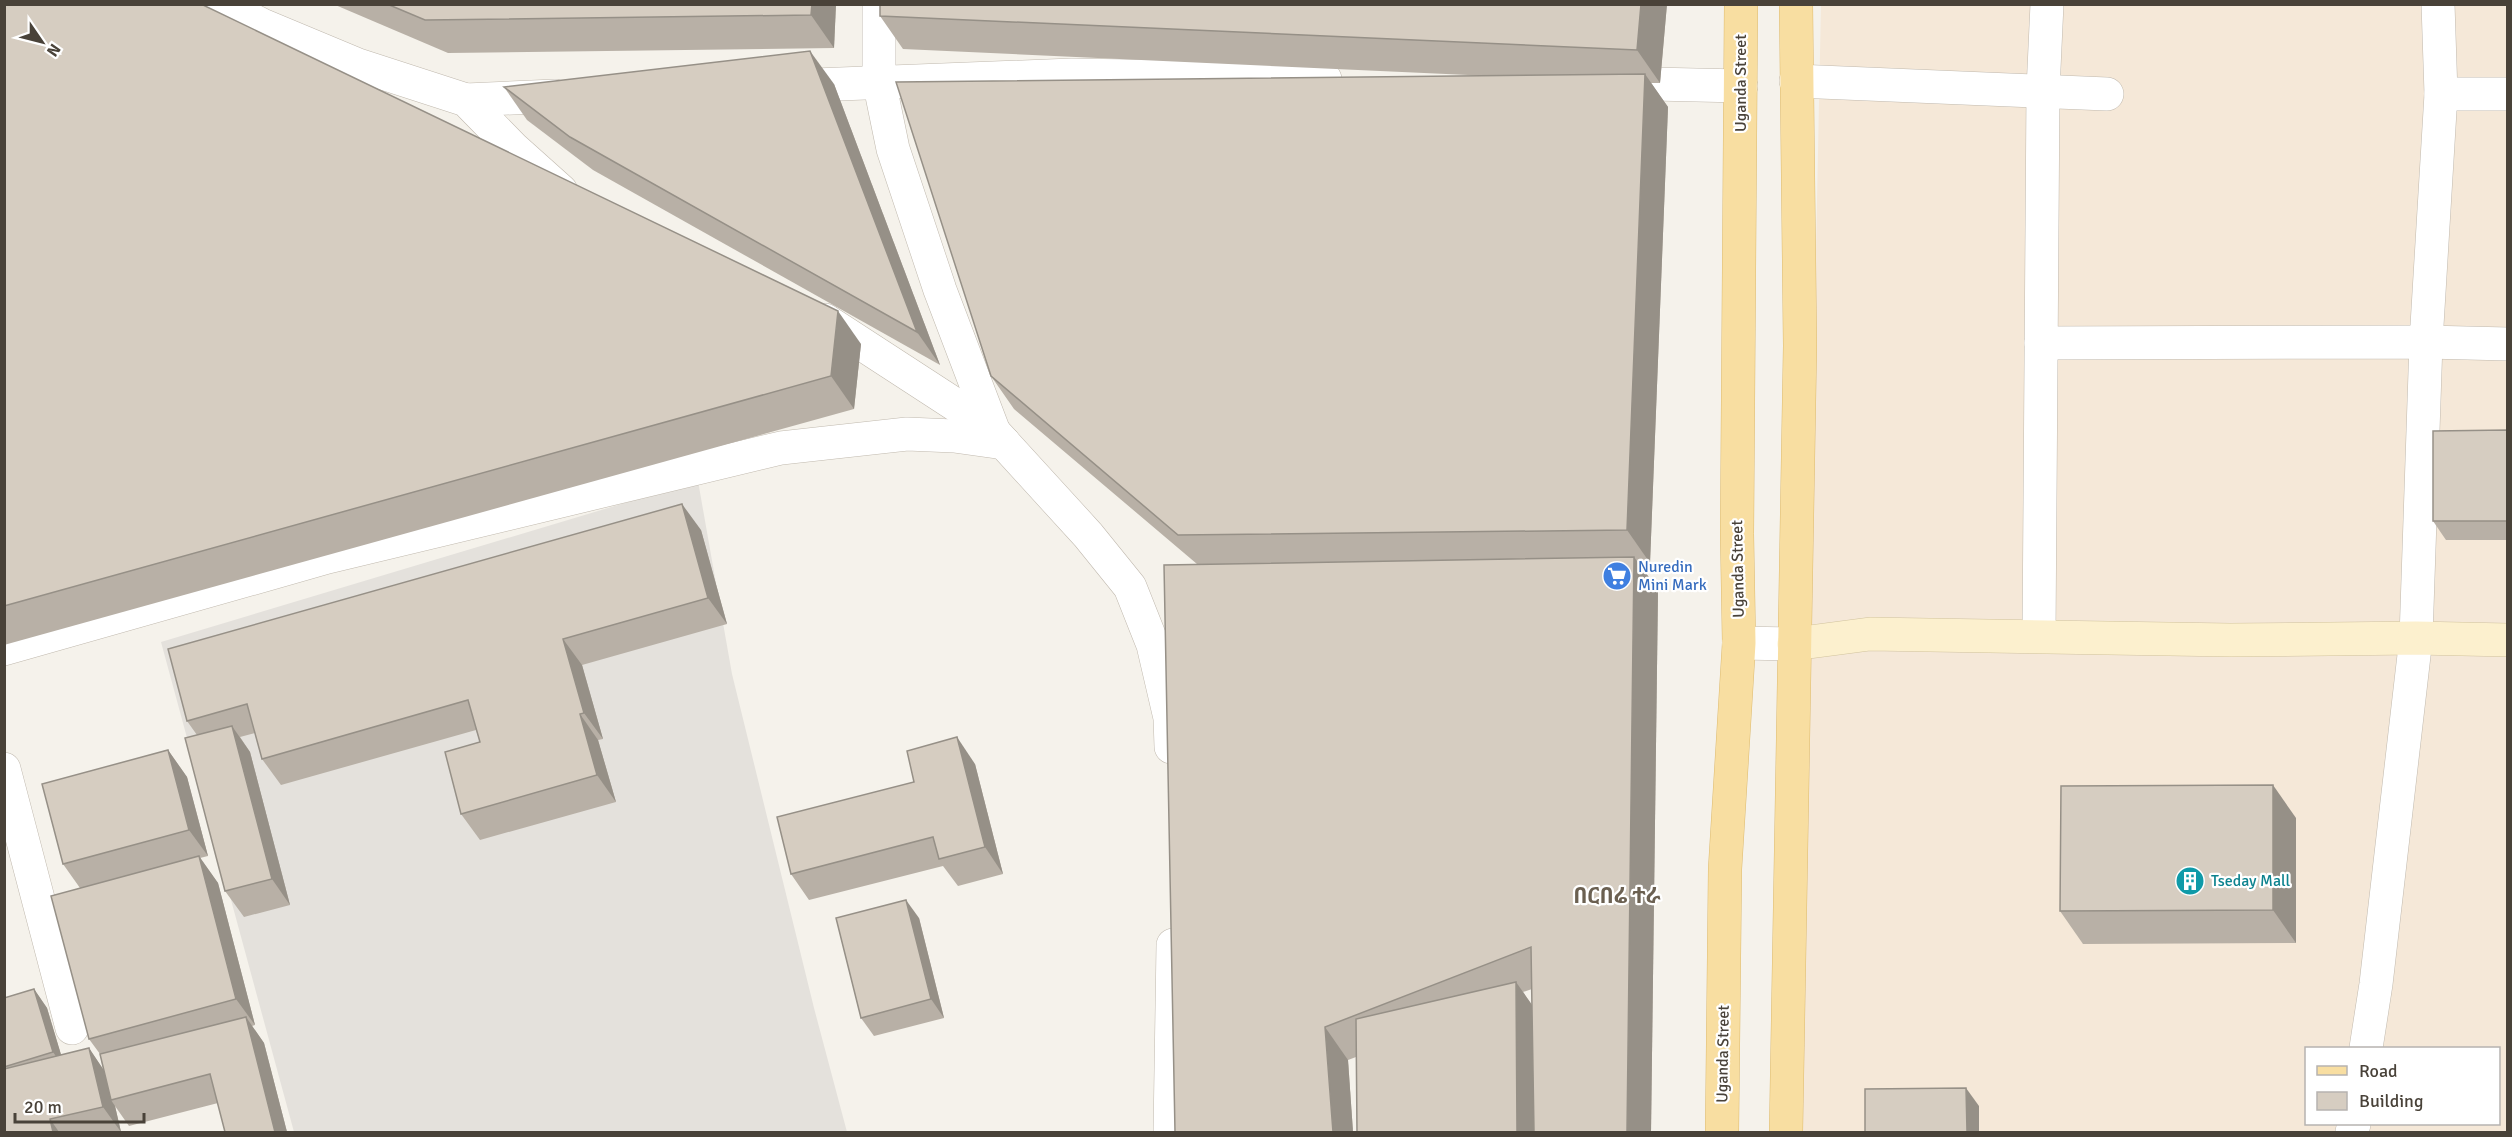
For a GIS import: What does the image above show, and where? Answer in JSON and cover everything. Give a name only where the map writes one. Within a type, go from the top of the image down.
[{"type":"main road","name":"Uganda Street","points":[[1722,1132],[1725,869],[1739,643],[1737,534],[1741,4]]},
{"type":"main road","points":[[1786,1132],[1800,346],[1796,4]]},
{"type":"street","points":[[221,4],[262,25],[358,65],[466,100],[584,94]]},
{"type":"street","points":[[879,4],[879,81],[893,149],[940,290],[999,438]]},
{"type":"street","points":[[2039,636],[2043,90],[2047,4]]},
{"type":"street","points":[[2366,1047],[2376,984],[2416,638],[2426,342],[2441,94],[2438,4]]},
{"type":"street","points":[[762,87],[1072,75],[1360,79]]},
{"type":"street","points":[[1796,81],[2107,94]]},
{"type":"street","points":[[1576,82],[1741,86]]},
{"type":"street","points":[[2441,94],[2508,94]]},
{"type":"street","points":[[466,100],[513,148],[565,194],[586,203]]},
{"type":"street","points":[[795,302],[968,412],[999,438],[1088,535],[1131,587],[1153,645],[1170,718],[1173,776]]},
{"type":"street","points":[[2041,343],[2426,342],[2508,344]]},
{"type":"street","points":[[4,649],[328,557],[781,448],[907,434],[999,438]]},
{"type":"street","points":[[1739,643],[1794,644],[1870,634],[2230,640],[2416,638],[2508,640]]},
{"type":"street","points":[[4,769],[72,1028]]},
{"type":"street","points":[[1170,1132],[1173,918]]},
{"type":"shaded area","points":[[1821,5],[2507,5],[2507,1132],[1798,1132]]},
{"type":"shaded area","points":[[698,481],[732,674],[814,1008],[847,1132],[294,1132],[161,642]]},
{"type":"building","points":[[4,4],[201,4],[838,311],[831,376],[4,606]]},
{"type":"building","points":[[387,4],[812,4],[811,15],[425,20]]},
{"type":"building","points":[[880,4],[1641,4],[1637,50],[880,16]]},
{"type":"building","points":[[810,51],[917,332],[570,137],[504,87]]},
{"type":"building","points":[[1645,74],[1627,530],[1178,535],[991,376],[896,82]]},
{"type":"building","points":[[2508,430],[2508,521],[2433,521],[2433,431]]},
{"type":"building","points":[[682,504],[708,598],[563,639],[584,713],[580,714],[597,775],[461,814],[445,752],[480,742],[468,700],[262,759],[247,704],[187,721],[168,649]]},
{"type":"building","points":[[1634,557],[1627,1132],[1534,1132],[1531,947],[1325,1027],[1333,1132],[1175,1132],[1164,565]]},
{"type":"building","points":[[232,726],[272,879],[225,891],[185,738]]},
{"type":"building","points":[[957,737],[985,847],[939,859],[933,837],[791,874],[777,817],[914,782],[907,751]]},
{"type":"building","points":[[168,750],[189,830],[63,864],[42,784]]},
{"type":"building","name":"Tseday Mall","points":[[2273,785],[2273,910],[2060,911],[2061,786]]},
{"type":"building","points":[[199,856],[236,999],[89,1039],[51,896]]},
{"type":"building","points":[[906,900],[931,999],[861,1018],[836,918]]},
{"type":"building","points":[[1516,982],[1517,1132],[1357,1132],[1356,1019]]},
{"type":"building","points":[[34,989],[53,1052],[4,1067],[4,998]]},
{"type":"building","points":[[246,1017],[275,1132],[225,1132],[210,1074],[111,1100],[100,1054]]},
{"type":"building","points":[[89,1048],[103,1107],[50,1119],[53,1132],[4,1132],[4,1069]]},
{"type":"building","points":[[1966,1088],[1967,1132],[1865,1132],[1865,1089]]},
{"type":"place","name":"Nuredin Mini Mark","points":[[1617,576]]},
{"type":"place","name":"Tseday Mall","points":[[2190,881]]},
{"type":"district","name":"በርበሬ ተራ","points":[[1617,895]]}]
